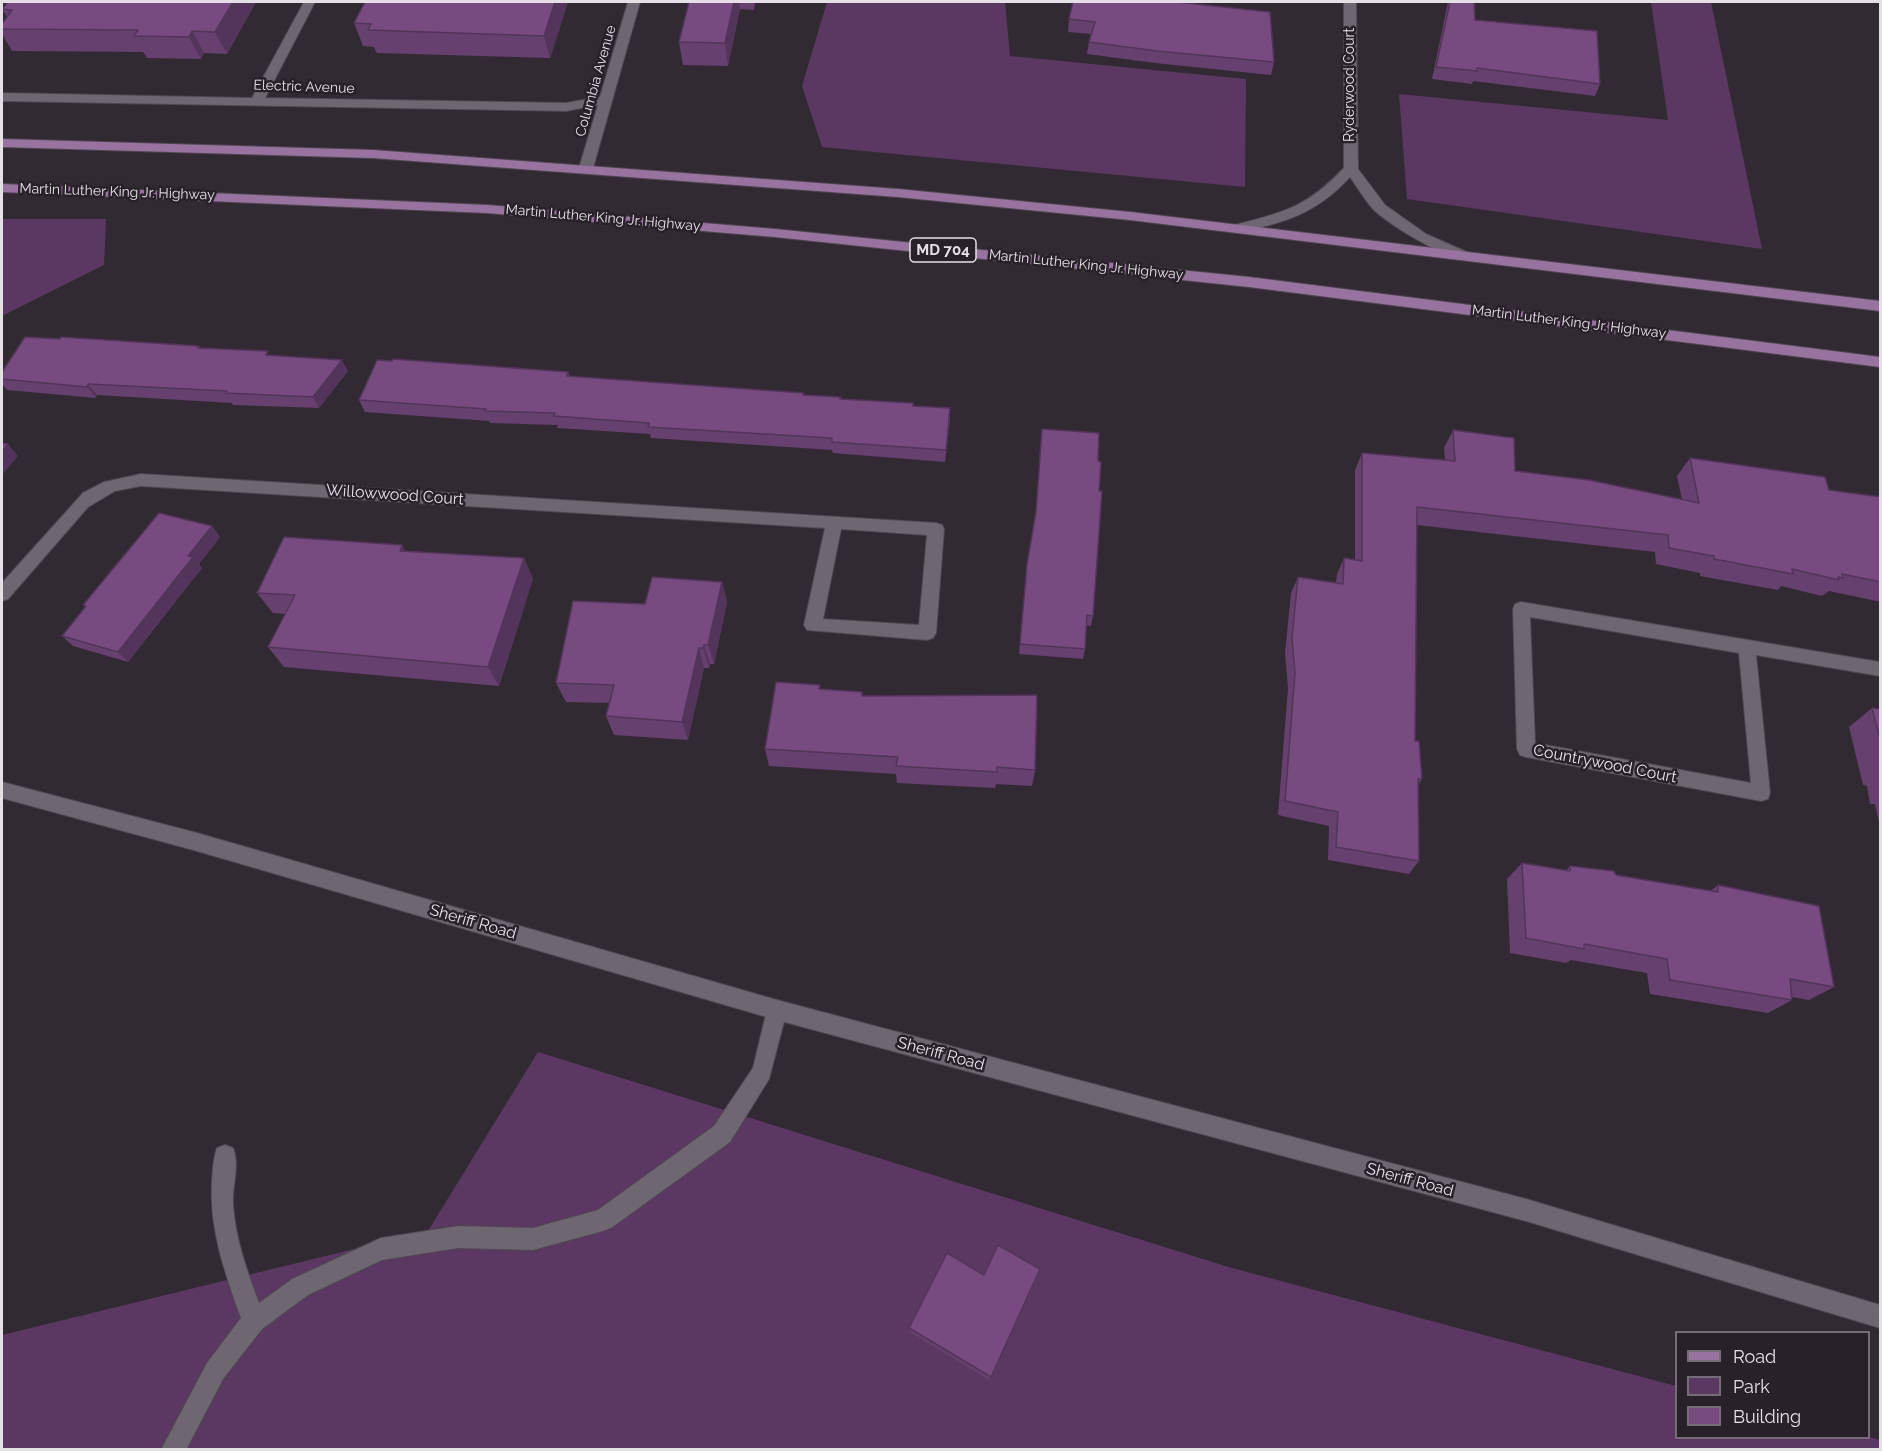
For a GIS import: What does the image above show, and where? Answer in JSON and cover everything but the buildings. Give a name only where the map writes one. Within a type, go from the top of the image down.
[{"type":"main road","points":[[2,143],[373,154],[586,168],[898,193],[1236,229],[1881,306]]},
{"type":"main road","name":"Martin Luther King Jr. Highway","points":[[2,188],[488,209],[708,227],[1261,283],[1881,362]]},
{"type":"street","points":[[257,101],[309,2]]},
{"type":"street","name":"Columbia Avenue","points":[[586,168],[634,2]]},
{"type":"street","name":"Ryderwood Court","points":[[1350,2],[1351,169]]},
{"type":"street","name":"Electric Avenue","points":[[2,97],[566,107],[604,100]]},
{"type":"street","points":[[1236,229],[1293,215],[1328,194],[1351,169],[1380,208],[1420,237],[1464,256]]},
{"type":"street","name":"Willowwood Court","points":[[2,594],[82,503],[105,487],[124,481],[141,480],[834,522],[936,529],[927,633],[813,625],[834,522]]},
{"type":"street","name":"Countrywood Court","points":[[1747,648],[1761,793],[1526,749],[1521,609],[1881,669]]},
{"type":"street","name":"Sheriff Road","points":[[2,790],[197,842],[777,1010],[1526,1210],[1881,1317]]},
{"type":"street","points":[[173,1449],[215,1371],[254,1321],[300,1287],[381,1249],[458,1237],[533,1239],[603,1220],[722,1134],[762,1072],[777,1010]]},
{"type":"street","points":[[225,1156],[222,1204],[232,1262],[254,1321]]},
{"type":"green space","points":[[827,2],[1005,2],[1010,56],[1246,79],[1245,187],[822,147],[802,86]]},
{"type":"green space","points":[[1651,2],[1711,2],[1762,249],[1407,199],[1399,94],[1668,120]]},
{"type":"green space","points":[[2,219],[106,219],[104,265],[2,316]]},
{"type":"green space","points":[[538,1052],[1232,1268],[1675,1386],[1675,1439],[1870,1437],[1880,1440],[1880,1449],[2,1449],[2,1335],[428,1231]]}]
